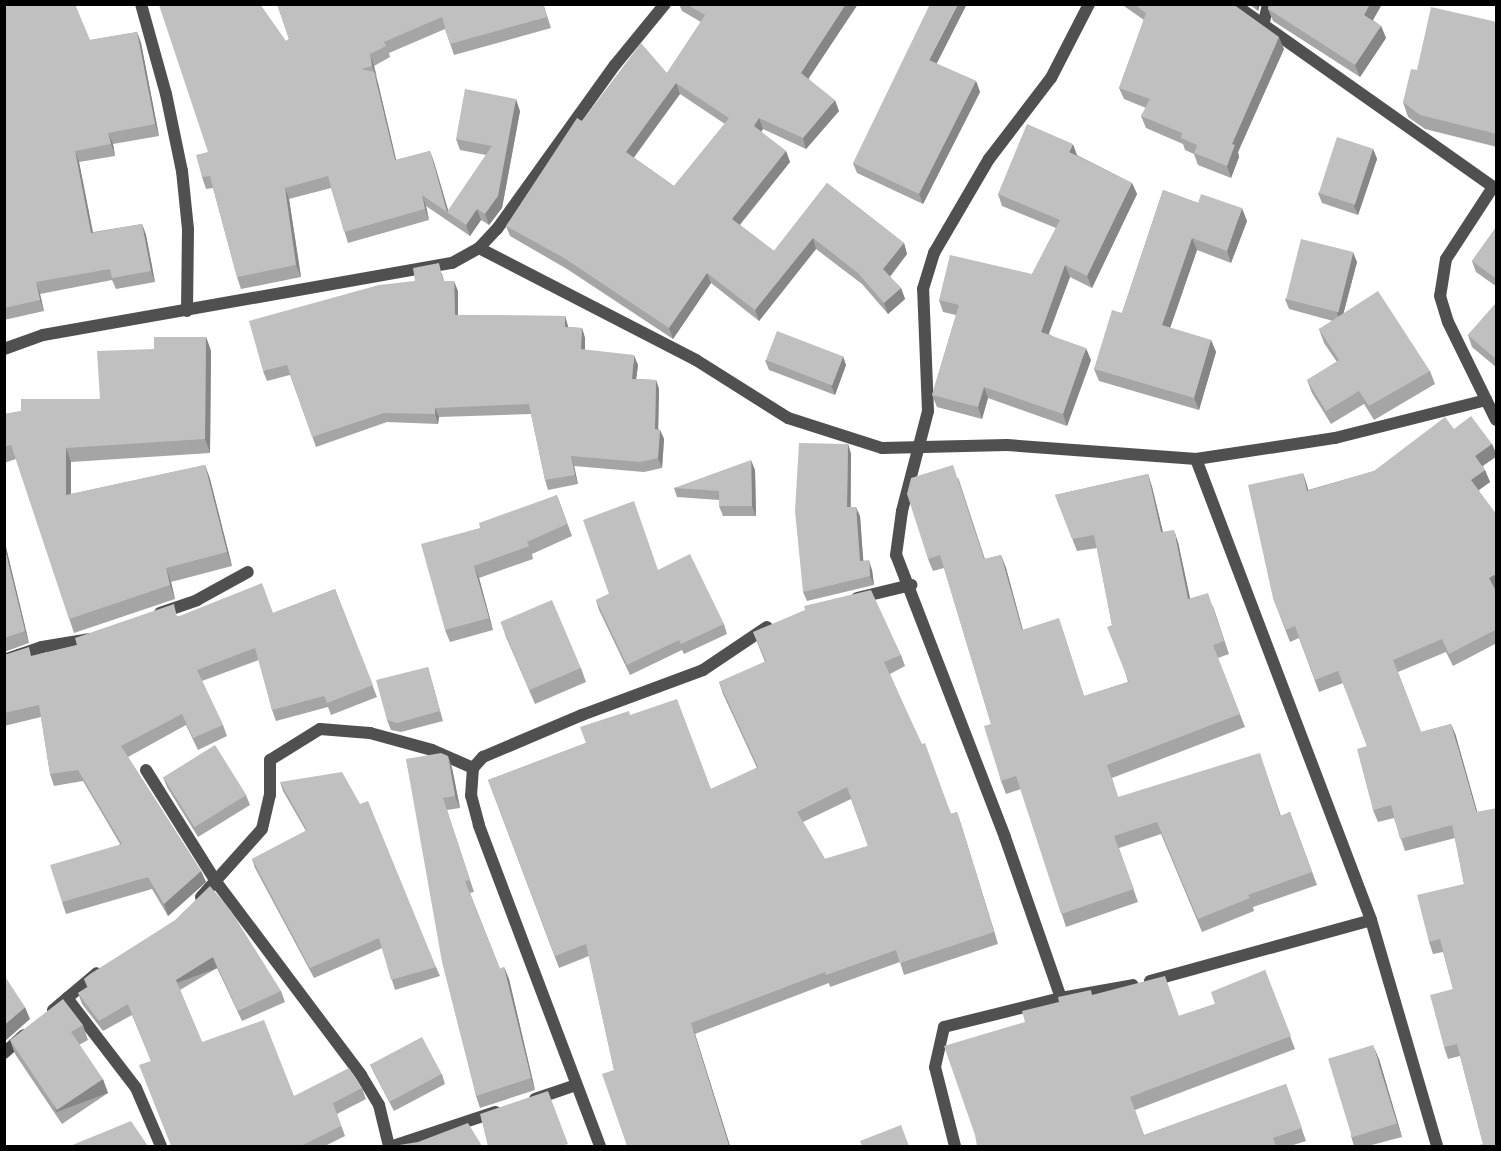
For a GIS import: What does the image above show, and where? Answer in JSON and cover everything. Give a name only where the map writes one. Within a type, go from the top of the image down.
[{"type":"street","points":[[141,4],[166,94],[182,171],[188,229],[187,311]]},
{"type":"street","points":[[4,349],[43,335],[452,263],[479,248],[497,229],[615,65],[665,4]]},
{"type":"street","points":[[1061,998],[911,585],[896,555],[902,511],[921,446],[928,411],[923,289],[934,253],[989,159],[1051,78],[1089,4]]},
{"type":"street","points":[[1234,4],[1495,188],[1446,259],[1440,296],[1448,322],[1497,420]]},
{"type":"street","points":[[1263,26],[1268,4]]},
{"type":"street","points":[[479,248],[696,360],[788,418],[882,447],[1007,445],[1196,459],[1335,438],[1486,400]]},
{"type":"street","points":[[1196,459],[1371,920],[1437,1146]]},
{"type":"street","points":[[142,620],[197,600],[248,572]]},
{"type":"street","points":[[841,602],[911,585]]},
{"type":"street","points":[[600,1146],[478,825],[471,796],[473,768],[483,757],[571,719],[704,670],[784,619]]},
{"type":"street","points":[[4,660],[42,647],[101,635]]},
{"type":"street","points":[[191,906],[217,883],[262,829],[270,795],[270,760],[320,729],[370,733],[432,750],[473,768]]},
{"type":"street","points":[[146,770],[217,883],[361,1075],[379,1105],[391,1146],[576,1085]]},
{"type":"street","points":[[955,1146],[935,1066],[944,1027],[1061,998],[1137,985],[1371,920]]},
{"type":"street","points":[[4,1053],[108,965]]},
{"type":"street","points":[[66,999],[136,1088],[161,1146]]},
{"type":"building","points":[[4,4],[75,4],[90,40],[137,32],[155,124],[108,133],[111,144],[75,151],[91,233],[142,224],[151,271],[112,278],[110,269],[36,282],[40,300],[4,308]]},
{"type":"building","points":[[260,4],[286,41],[289,39],[277,4],[543,4],[547,17],[450,44],[442,17],[384,42],[386,46],[370,54],[372,66],[361,69],[374,72],[395,160],[430,151],[447,212],[492,146],[456,139],[465,89],[516,99],[498,196],[485,214],[477,209],[466,225],[422,195],[425,209],[344,232],[328,176],[285,188],[296,265],[237,277],[210,176],[202,177],[196,155],[208,152],[159,5]]},
{"type":"building","points":[[686,4],[846,4],[801,73],[835,100],[803,138],[759,118],[754,126],[786,151],[732,219],[774,251],[827,183],[904,243],[883,269],[901,288],[884,303],[858,273],[813,238],[755,310],[707,273],[669,328],[564,258],[506,226],[577,118],[582,121],[641,43],[667,73],[705,15]],"holes":[[[676,83],[729,118],[674,186],[626,152]]]},
{"type":"building","points":[[930,4],[958,4],[929,60],[976,81],[919,194],[853,163]]},
{"type":"building","points":[[1134,4],[1233,4],[1279,37],[1232,144],[1235,145],[1227,166],[1194,153],[1197,145],[1181,138],[1182,133],[1141,116],[1150,99],[1119,88],[1146,13]]},
{"type":"building","points":[[1269,4],[1370,4],[1364,15],[1381,26],[1355,65],[1268,9]]},
{"type":"building","points":[[1431,7],[1497,22],[1497,134],[1420,115],[1403,102],[1411,69],[1417,70]]},
{"type":"building","points":[[1027,124],[1073,144],[1069,152],[1132,183],[1087,276],[1065,265],[1041,332],[1086,348],[1063,414],[984,387],[978,407],[932,395],[959,305],[939,300],[950,255],[1032,274],[1060,220],[998,194]]},
{"type":"building","points":[[1337,137],[1373,149],[1355,205],[1319,193]]},
{"type":"building","points":[[1163,190],[1198,203],[1201,194],[1242,208],[1227,251],[1192,238],[1162,325],[1211,340],[1194,398],[1094,369],[1112,310],[1122,313]]},
{"type":"building","points":[[1497,226],[1497,279],[1472,261]]},
{"type":"building","points":[[1301,239],[1353,252],[1338,312],[1286,299]]},
{"type":"building","points":[[439,263],[443,281],[454,281],[455,315],[565,316],[565,327],[582,328],[581,349],[634,355],[632,379],[656,380],[655,429],[660,430],[658,458],[640,462],[571,456],[575,475],[545,480],[529,404],[435,408],[435,414],[384,413],[312,437],[287,365],[263,371],[249,321],[379,285],[415,281],[413,268]]},
{"type":"building","points":[[1378,291],[1430,371],[1369,406],[1359,391],[1326,411],[1307,380],[1339,360],[1319,329]]},
{"type":"building","points":[[1497,302],[1497,360],[1468,335]]},
{"type":"building","points":[[777,331],[843,356],[832,385],[766,360]]},
{"type":"building","points":[[154,337],[206,337],[205,439],[66,448],[66,495],[205,465],[227,552],[166,568],[170,585],[69,619],[11,445],[4,447],[4,414],[21,411],[21,399],[100,399],[97,351],[154,349]]},
{"type":"building","points":[[1471,416],[1492,444],[1475,456],[1485,470],[1471,480],[1497,515],[1497,573],[1489,578],[1497,593],[1497,629],[1449,654],[1442,639],[1393,660],[1421,732],[1451,724],[1476,812],[1497,808],[1497,1146],[1474,1146],[1483,1144],[1457,1044],[1444,1047],[1430,995],[1453,989],[1440,939],[1429,942],[1417,895],[1464,884],[1452,825],[1400,839],[1391,805],[1373,810],[1357,749],[1367,746],[1338,671],[1315,680],[1295,626],[1286,630],[1273,598],[1248,485],[1303,473],[1307,491],[1374,471],[1445,417],[1454,429]]},
{"type":"building","points":[[799,443],[848,444],[847,507],[856,507],[860,561],[869,560],[870,576],[803,592],[795,511]]},
{"type":"building","points":[[751,460],[752,506],[719,506],[719,491],[674,488]]},
{"type":"building","points":[[953,465],[984,559],[1001,555],[1022,630],[1059,618],[1084,696],[1129,682],[1107,627],[1112,625],[1094,535],[1072,539],[1055,495],[1148,474],[1161,532],[1174,530],[1188,599],[1208,593],[1224,641],[1213,645],[1240,714],[1107,765],[1118,797],[1260,753],[1280,816],[1290,812],[1312,872],[1248,895],[1250,898],[1198,919],[1157,822],[1114,836],[1134,889],[1061,914],[1016,776],[1001,781],[984,726],[991,724],[940,555],[928,559],[907,494],[911,478]]},
{"type":"building","points":[[557,495],[567,524],[527,542],[529,546],[474,566],[489,618],[445,630],[421,544],[480,528],[479,523]]},
{"type":"building","points":[[634,501],[658,570],[690,554],[724,624],[681,644],[679,640],[627,665],[596,600],[609,594],[583,520]]},
{"type":"building","points":[[4,545],[25,631],[4,638]]},
{"type":"building","points":[[262,583],[273,613],[335,589],[373,685],[327,703],[324,696],[272,710],[255,648],[197,670],[223,725],[193,738],[182,714],[121,746],[201,871],[164,904],[148,877],[62,902],[50,865],[122,844],[78,770],[50,774],[39,705],[4,713],[4,689],[6,689],[4,655],[29,647],[31,656],[77,645],[75,638],[174,604],[177,617]]},
{"type":"building","points":[[871,590],[901,655],[884,662],[922,744],[925,743],[951,814],[957,812],[994,932],[900,963],[896,950],[826,975],[825,972],[691,1023],[729,1146],[627,1146],[602,1074],[614,1070],[586,944],[555,956],[488,780],[586,743],[580,727],[629,711],[630,715],[677,699],[711,789],[758,767],[719,682],[766,661],[753,632],[805,610],[804,606]],"holes":[[[847,787],[868,846],[825,859],[797,812]]]},
{"type":"building","points":[[552,600],[581,668],[529,690],[500,622]]},
{"type":"building","points":[[428,667],[440,711],[397,723],[387,720],[376,680]]},
{"type":"building","points":[[215,745],[246,795],[195,827],[163,777]]},
{"type":"building","points":[[441,753],[448,756],[455,796],[443,798],[470,880],[465,881],[500,969],[504,967],[531,1078],[476,1096],[442,962],[406,759]]},
{"type":"building","points":[[342,772],[360,804],[368,801],[436,967],[391,980],[379,938],[310,968],[252,859],[307,830],[280,782]]},
{"type":"building","points":[[210,886],[231,911],[281,991],[238,1011],[213,957],[176,980],[202,1042],[264,1020],[294,1096],[349,1068],[362,1088],[333,1103],[341,1126],[301,1146],[171,1146],[139,1065],[151,1061],[128,1004],[99,1021],[78,993],[88,987],[84,979],[90,974],[174,921]]},
{"type":"building","points":[[1265,970],[1291,1036],[1130,1097],[1144,1135],[1286,1084],[1302,1128],[1273,1138],[1276,1146],[977,1146],[944,1046],[1025,1022],[1022,1011],[1059,1002],[1058,997],[1091,990],[1092,995],[1165,976],[1179,1016],[1215,1004],[1211,992]]},
{"type":"building","points":[[4,975],[25,1007],[4,1025]]},
{"type":"building","points":[[63,999],[83,1025],[71,1032],[103,1079],[57,1110],[10,1040]]},
{"type":"building","points":[[422,1037],[442,1074],[390,1102],[370,1065]]},
{"type":"building","points":[[1373,1045],[1397,1123],[1352,1137],[1328,1059]]},
{"type":"building","points":[[548,1091],[568,1144],[562,1146],[488,1146],[480,1114]]},
{"type":"building","points":[[131,1121],[148,1146],[70,1146]]},
{"type":"building","points":[[468,1123],[482,1146],[393,1146],[418,1142]]},
{"type":"building","points":[[901,1125],[909,1146],[862,1146],[860,1141]]}]
